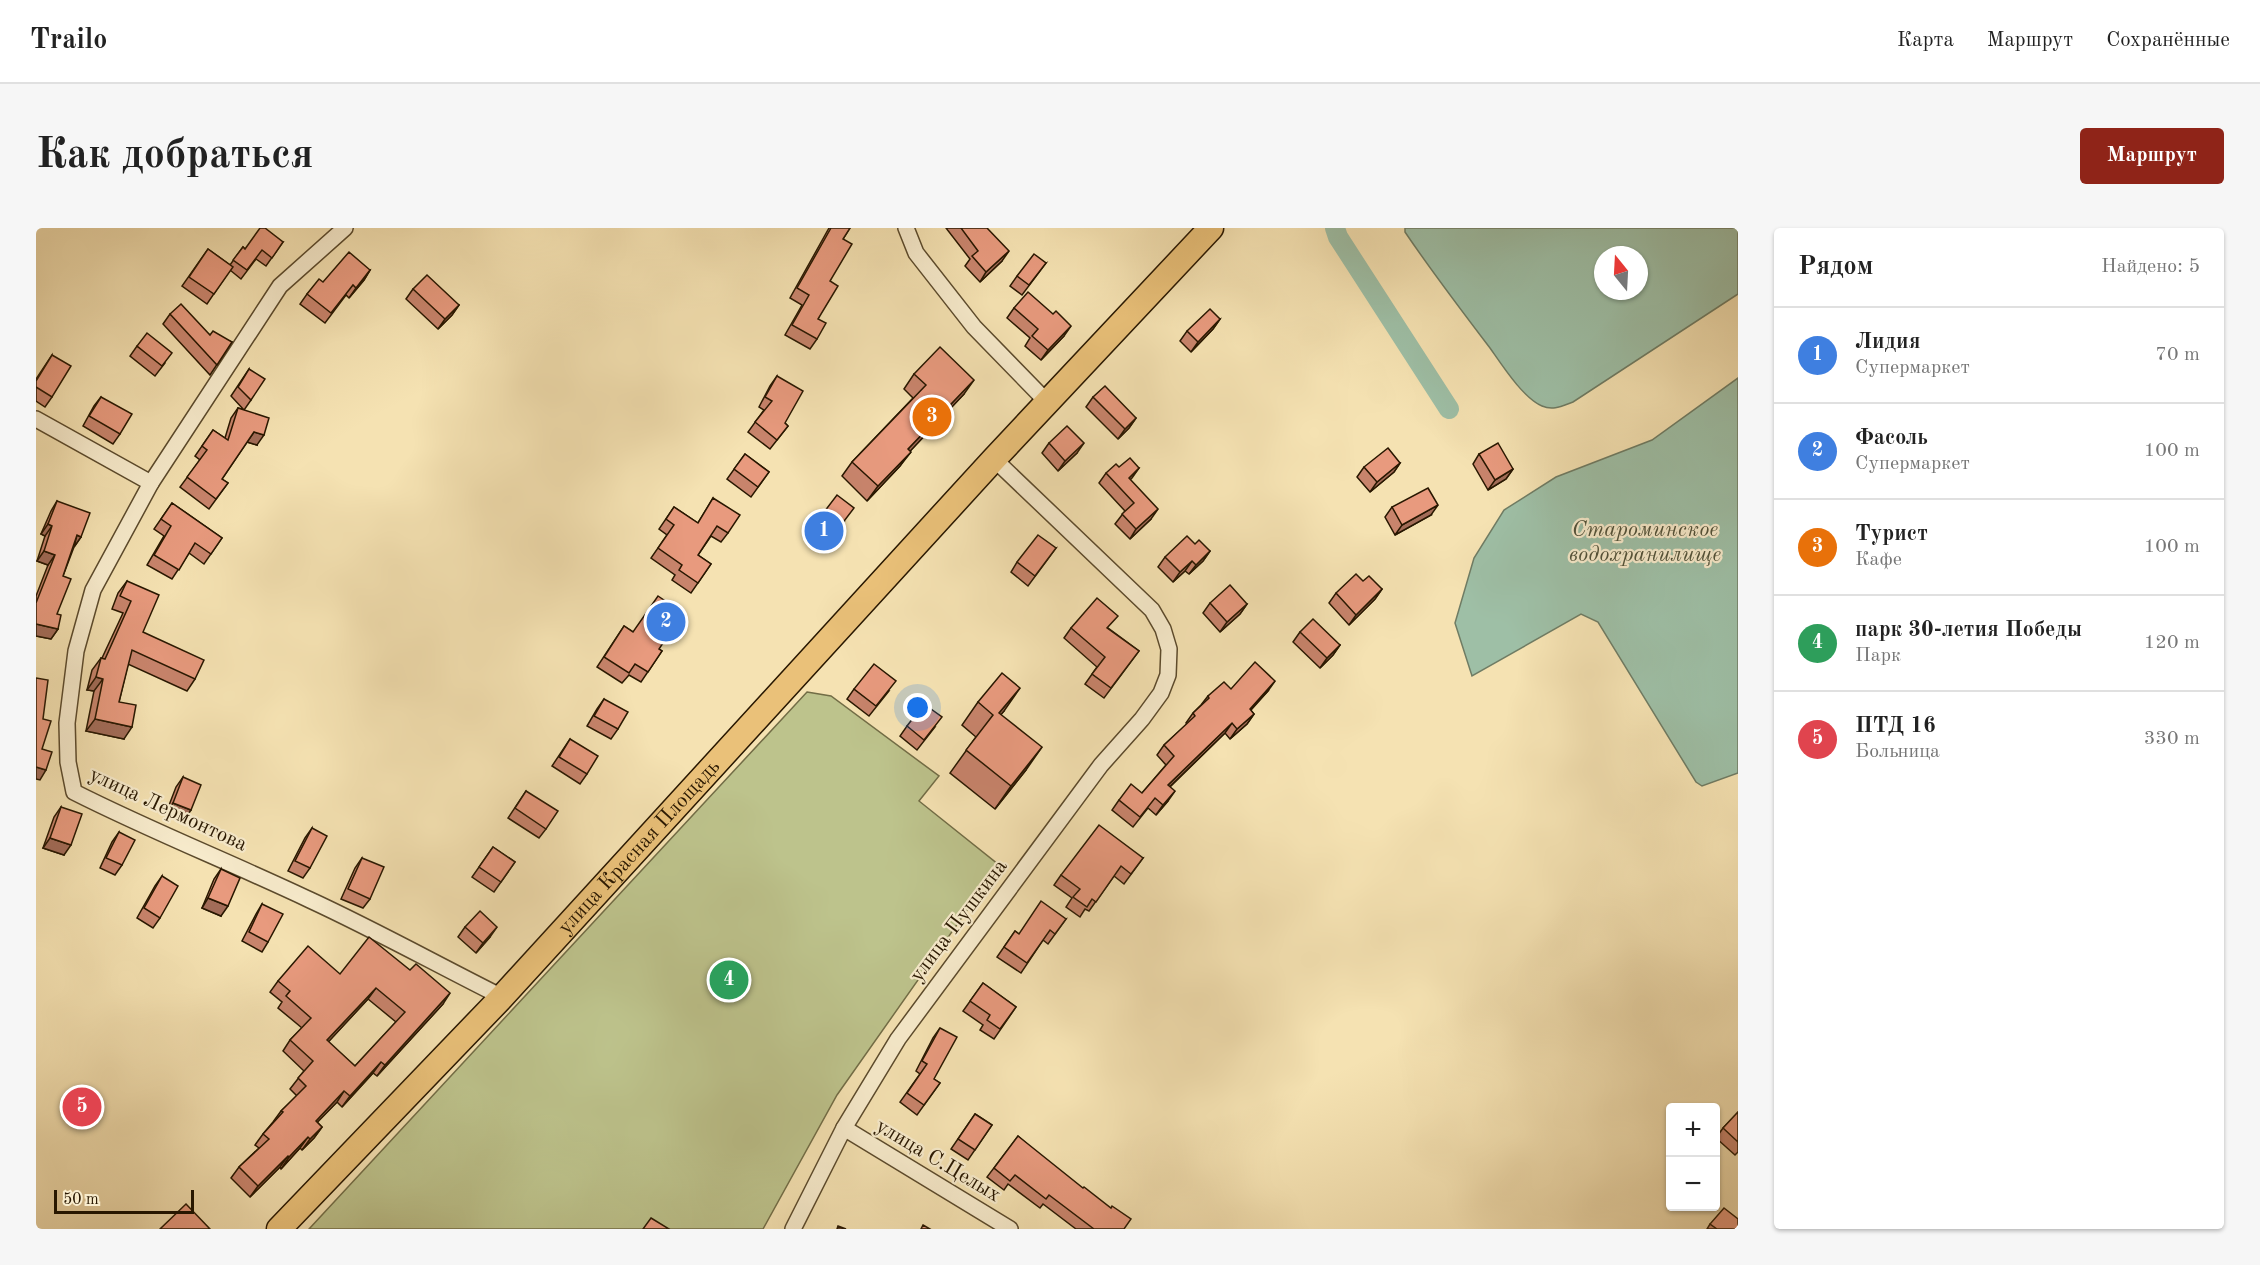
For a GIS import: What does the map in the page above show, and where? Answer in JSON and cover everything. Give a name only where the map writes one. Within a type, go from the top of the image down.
[{"type":"main road","name":"улица Красная Площадь","points":[[279,1229],[502,997],[994,459],[1210,228]]},
{"type":"street","name":"улица Лермонтова","points":[[345,228],[280,286],[151,483],[93,590],[76,651],[67,723],[68,762],[74,792],[314,902],[502,997]]},
{"type":"street","points":[[906,228],[916,253],[974,327],[1048,403]]},
{"type":"street","points":[[36,419],[151,483]]},
{"type":"street","name":"улица Пушкина","points":[[793,1229],[844,1128],[898,1039],[1101,765],[1142,719],[1161,693],[1168,675],[1169,649],[1163,629],[1152,610],[994,459]]},
{"type":"street","name":"улица С.Целых","points":[[844,1128],[1010,1229]]},
{"type":"shaded area","points":[[807,692],[831,696],[939,776],[919,801],[999,865],[837,1095],[763,1229],[309,1229]]},
{"type":"water","points":[[1405,228],[1738,228],[1738,294],[1573,402],[1558,407],[1550,408],[1535,402],[1513,380],[1405,232]]},
{"type":"water","name":"Староминское водохранилище","points":[[1738,378],[1738,773],[1702,786],[1696,782],[1598,622],[1581,614],[1472,676],[1455,623],[1474,558],[1504,510],[1556,477],[1652,440]]},
{"type":"building","points":[[260,228],[265,228],[283,242],[272,258],[262,250],[247,270],[233,260],[243,247],[245,249]]},
{"type":"building","points":[[831,228],[850,228],[843,239],[852,244],[830,281],[838,286],[818,319],[826,323],[817,339],[792,325],[809,295],[797,288]]},
{"type":"building","points":[[961,228],[987,228],[1009,251],[986,272],[972,256],[978,251]]},
{"type":"building","points":[[208,249],[233,267],[214,294],[189,277]]},
{"type":"building","points":[[349,252],[370,270],[356,288],[353,285],[331,313],[307,294],[319,279],[323,282]]},
{"type":"building","points":[[1034,254],[1046,263],[1029,285],[1017,276]]},
{"type":"building","points":[[427,275],[459,305],[445,319],[413,289]]},
{"type":"building","points":[[1028,292],[1053,314],[1056,311],[1071,326],[1048,350],[1032,336],[1038,329],[1014,308]]},
{"type":"building","points":[[181,304],[210,335],[213,331],[232,342],[217,365],[170,314]]},
{"type":"building","points":[[1210,309],[1220,319],[1198,342],[1187,331]]},
{"type":"building","points":[[147,333],[172,353],[162,366],[137,346]]},
{"type":"building","points":[[940,347],[974,380],[908,449],[911,452],[878,486],[852,462],[926,385],[914,374]]},
{"type":"building","points":[[52,355],[71,366],[52,397],[36,387],[36,381]]},
{"type":"building","points":[[249,369],[265,379],[251,400],[238,387]]},
{"type":"building","points":[[777,376],[803,391],[785,423],[788,426],[777,440],[755,422],[772,401],[765,397]]},
{"type":"building","points":[[1105,386],[1136,418],[1125,429],[1093,397]]},
{"type":"building","points":[[101,397],[132,414],[120,434],[89,416]]},
{"type":"building","points":[[238,408],[269,418],[264,435],[254,432],[222,479],[228,483],[216,499],[187,477],[207,450],[202,446],[213,430],[228,440]]},
{"type":"building","points":[[1067,426],[1084,443],[1065,461],[1049,443]]},
{"type":"building","points":[[1498,443],[1513,469],[1495,480],[1479,454]]},
{"type":"building","points":[[1388,448],[1400,463],[1377,482],[1364,467]]},
{"type":"building","points":[[745,454],[769,472],[758,487],[734,469]]},
{"type":"building","points":[[1130,458],[1139,468],[1129,478],[1158,509],[1136,529],[1122,514],[1134,503],[1106,473],[1116,464],[1119,467]]},
{"type":"building","points":[[1428,488],[1438,505],[1402,525],[1392,507]]},
{"type":"building","points":[[837,495],[854,508],[832,537],[815,524]]},
{"type":"building","points":[[713,498],[740,515],[728,533],[717,526],[698,555],[711,564],[698,583],[679,570],[682,565],[658,548],[674,525],[666,519],[674,507],[698,523]]},
{"type":"building","points":[[57,501],[90,513],[81,537],[77,535],[63,576],[71,579],[57,614],[61,615],[58,629],[36,624],[36,603],[55,555],[44,551],[52,526],[48,524]]},
{"type":"building","points":[[172,503],[222,538],[211,554],[195,543],[179,570],[154,555],[171,526],[161,519]]},
{"type":"building","points":[[1038,535],[1056,548],[1035,576],[1017,562]]},
{"type":"building","points":[[1187,536],[1195,544],[1199,540],[1210,551],[1196,565],[1192,561],[1180,572],[1165,557]]},
{"type":"building","points":[[1356,574],[1363,581],[1369,576],[1382,589],[1356,615],[1336,593]]},
{"type":"building","points":[[127,581],[159,595],[143,632],[204,660],[195,679],[132,650],[119,702],[136,705],[132,727],[95,719],[103,679],[96,677],[101,658],[105,659],[131,601],[120,596]]},
{"type":"building","points":[[1230,585],[1247,604],[1227,622],[1210,603]]},
{"type":"building","points":[[658,596],[683,613],[659,649],[662,651],[648,672],[635,664],[629,673],[604,657],[624,626],[633,632]]},
{"type":"building","points":[[1097,598],[1118,616],[1107,628],[1139,651],[1111,688],[1092,674],[1105,657],[1071,628]]},
{"type":"building","points":[[1313,619],[1340,645],[1327,658],[1300,632]]},
{"type":"building","points":[[1255,662],[1275,681],[1250,709],[1254,714],[1237,729],[1232,723],[1168,785],[1175,791],[1163,805],[1155,798],[1140,817],[1119,800],[1131,784],[1142,793],[1174,756],[1164,745],[1195,716],[1193,713],[1209,698],[1208,696],[1224,682],[1231,689]]},
{"type":"building","points":[[874,664],[896,681],[876,706],[854,689]]},
{"type":"building","points":[[1002,673],[1020,688],[999,713],[1042,747],[1011,786],[966,750],[993,715],[978,702]]},
{"type":"building","points":[[36,678],[48,680],[43,719],[51,721],[42,749],[52,752],[46,770],[36,767]]},
{"type":"building","points":[[604,699],[628,712],[618,729],[594,716]]},
{"type":"building","points":[[924,704],[942,717],[924,740],[907,726]]},
{"type":"building","points":[[570,739],[598,756],[587,774],[559,757]]},
{"type":"building","points":[[183,777],[201,785],[191,810],[173,803]]},
{"type":"building","points":[[526,791],[558,811],[546,829],[515,808]]},
{"type":"building","points":[[61,807],[82,814],[71,845],[50,838]]},
{"type":"building","points":[[1099,825],[1143,858],[1131,874],[1121,866],[1096,902],[1092,899],[1087,907],[1073,897],[1080,889],[1061,875]]},
{"type":"building","points":[[312,828],[327,836],[310,868],[295,861]]},
{"type":"building","points":[[119,832],[135,840],[122,865],[106,858]]},
{"type":"building","points":[[493,847],[515,862],[501,882],[479,867]]},
{"type":"building","points":[[362,858],[384,867],[370,899],[348,889]]},
{"type":"building","points":[[221,869],[240,878],[228,906],[208,898]]},
{"type":"building","points":[[162,876],[178,886],[160,918],[144,908]]},
{"type":"building","points":[[1041,901],[1066,919],[1055,934],[1050,930],[1027,963],[1004,947],[1015,931],[1019,934]]},
{"type":"building","points":[[262,904],[283,914],[268,942],[249,932]]},
{"type":"building","points":[[480,911],[497,927],[483,943],[465,927]]},
{"type":"building","points":[[369,937],[410,970],[416,964],[450,993],[385,1065],[381,1062],[350,1096],[344,1091],[316,1121],[322,1127],[310,1139],[308,1137],[258,1186],[239,1167],[269,1139],[263,1134],[283,1112],[281,1111],[306,1086],[298,1078],[313,1061],[290,1040],[311,1018],[286,996],[290,991],[278,981],[308,946],[340,974]],"holes":[[[376,988],[405,1012],[355,1066],[327,1040]]]},
{"type":"building","points":[[983,983],[1016,1007],[1000,1029],[987,1020],[990,1015],[970,1001]]},
{"type":"building","points":[[940,1028],[957,1037],[934,1079],[940,1083],[924,1105],[907,1093],[927,1064],[922,1061]]},
{"type":"building","points":[[1738,1112],[1738,1142],[1723,1128]]},
{"type":"building","points":[[975,1114],[992,1125],[975,1150],[958,1139]]},
{"type":"building","points":[[1018,1136],[1083,1188],[1131,1219],[1124,1229],[1094,1229],[1049,1195],[1046,1199],[1015,1175],[1010,1181],[994,1168]]},
{"type":"building","points":[[186,1204],[210,1229],[160,1229]]},
{"type":"building","points":[[1724,1208],[1738,1219],[1738,1229],[1717,1229],[1710,1224]]},
{"type":"building","points":[[651,1218],[669,1229],[643,1229]]},
{"type":"waterway","points":[[1335,228],[1338,237],[1449,409]]},
{"type":"place","name":"Турист","points":[[932,417]]},
{"type":"place","name":"Лидия","points":[[824,531]]},
{"type":"place","name":"Фасоль","points":[[666,622]]},
{"type":"place","name":"парк 30-летия Победы","points":[[729,980]]},
{"type":"place","name":"ПТД 16","points":[[82,1107]]}]
